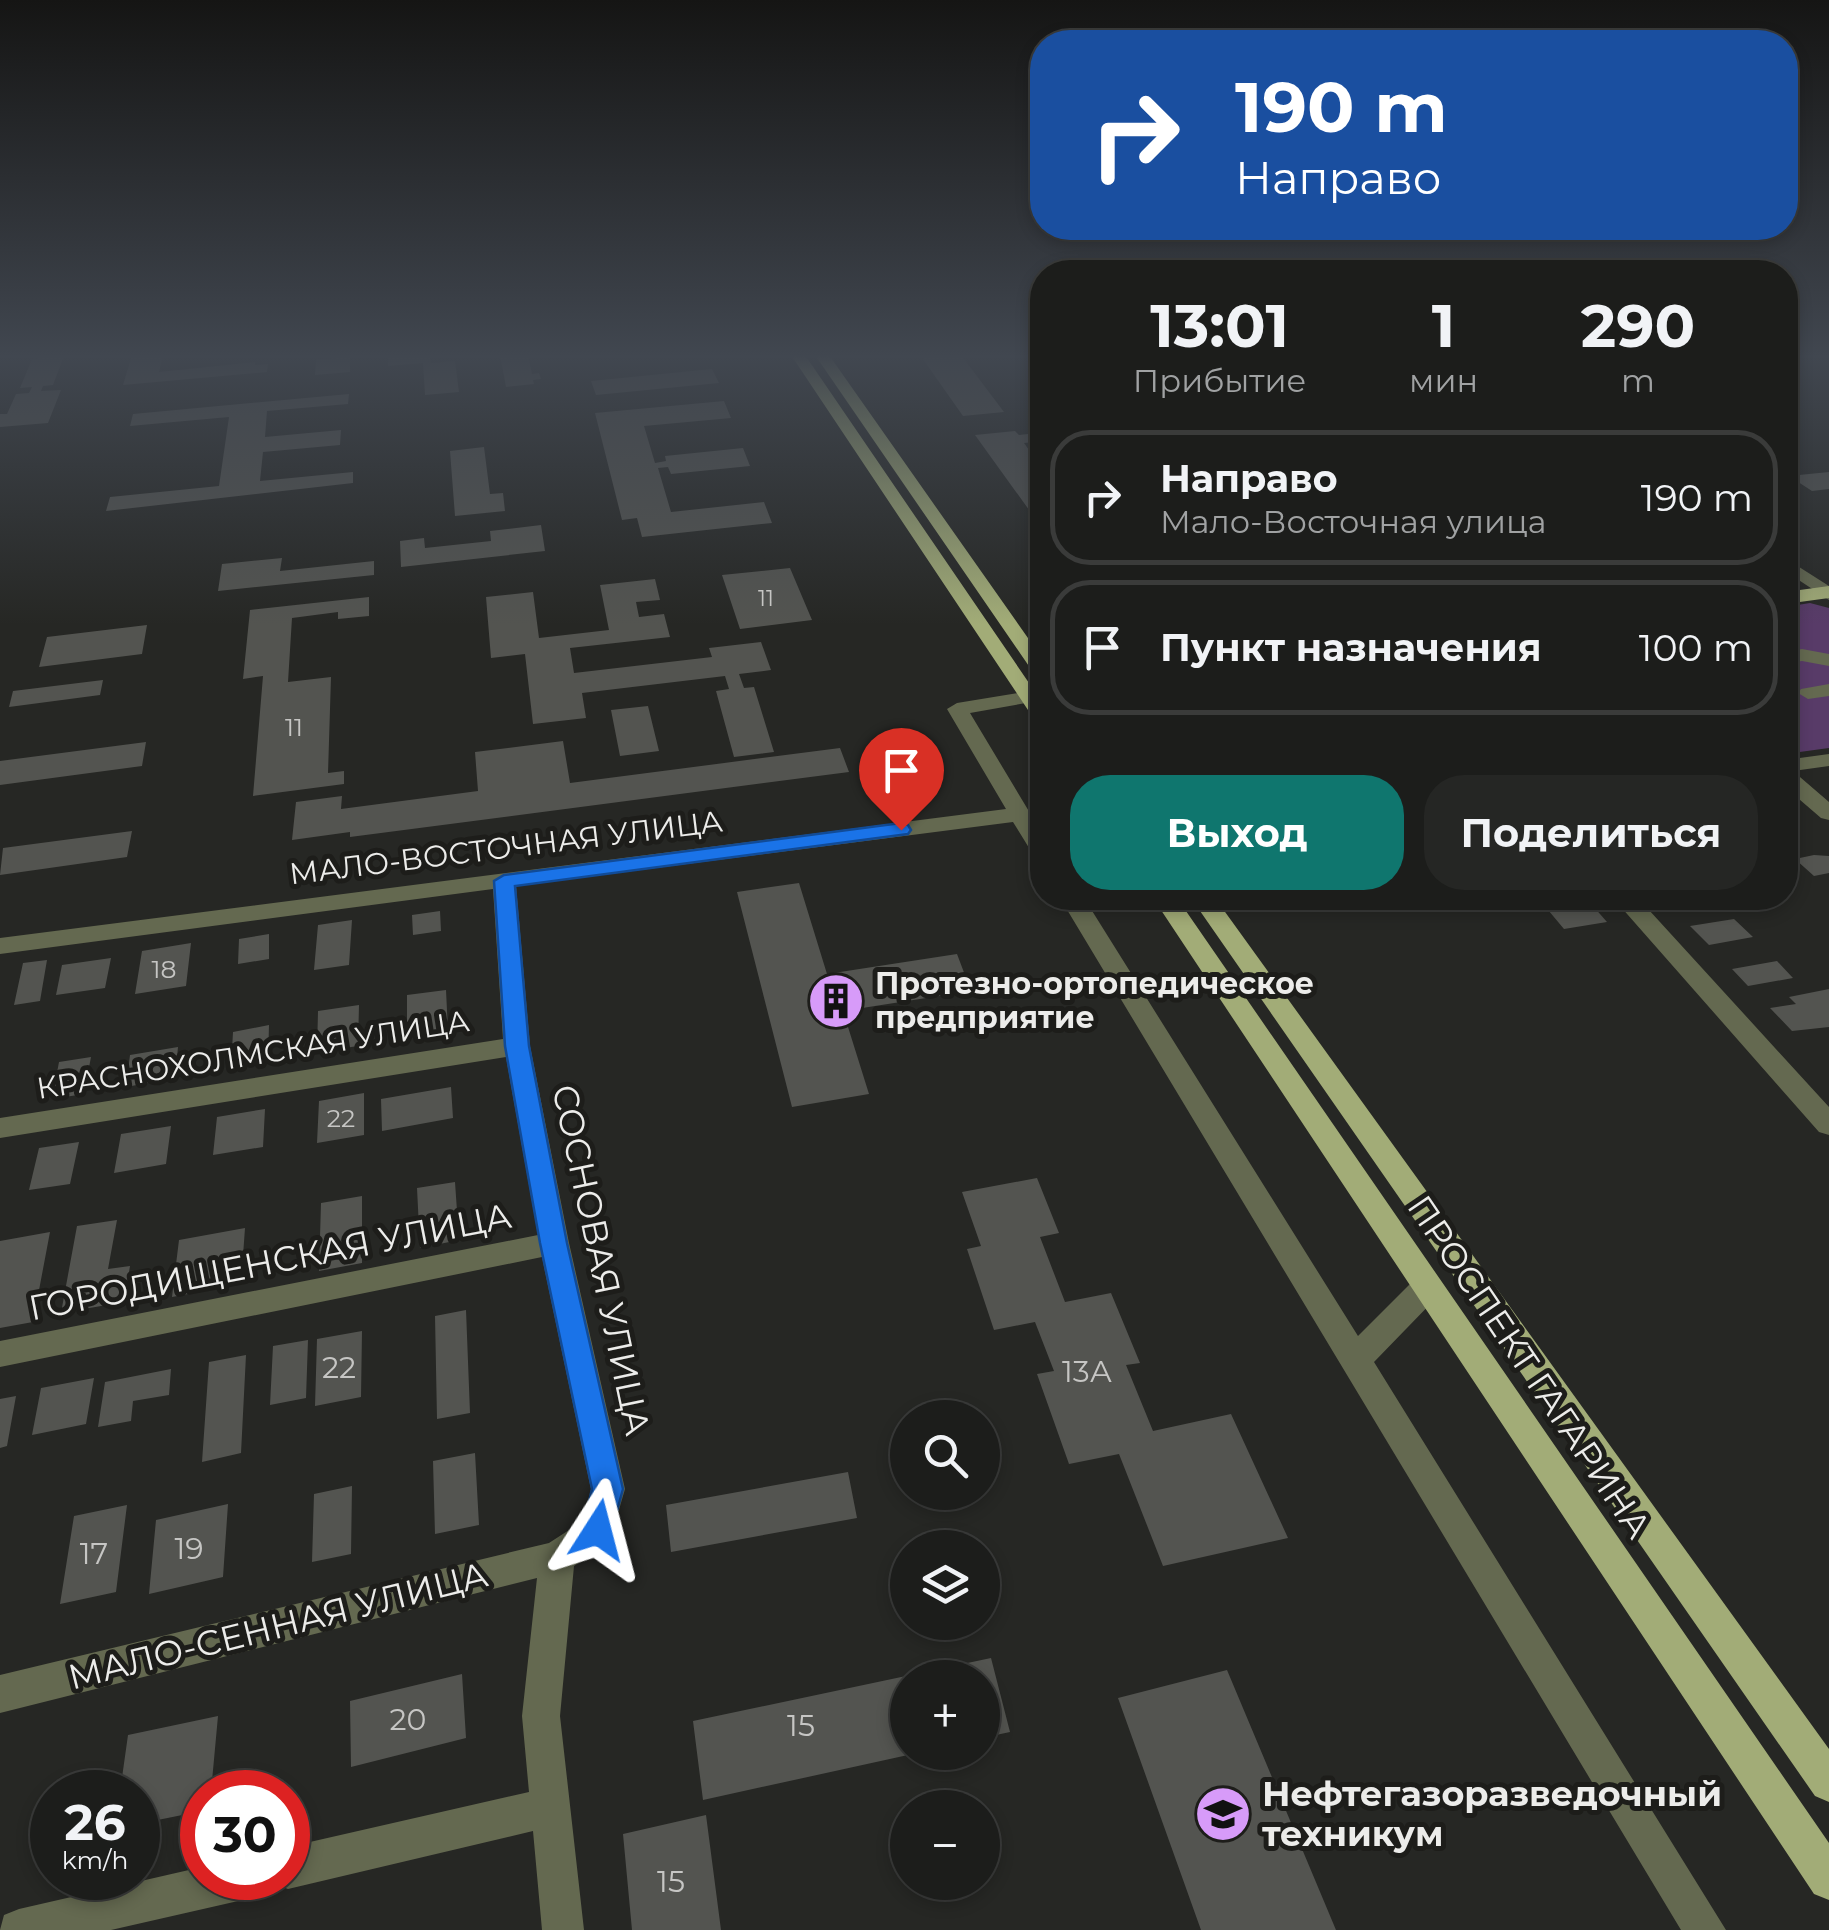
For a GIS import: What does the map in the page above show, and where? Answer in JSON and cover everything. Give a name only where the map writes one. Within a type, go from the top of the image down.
[{"type":"main road","points":[[861,445],[1030,687]]},
{"type":"main road","points":[[885,445],[1030,654]]},
{"type":"main road","points":[[1798,596],[1828,593]]},
{"type":"main road","name":"ПРОСПЕКТ ГАГАРИНА","points":[[1173,910],[1829,1880]]},
{"type":"main road","name":"ПРОСПЕКТ ГАГАРИНА","points":[[1211,910],[1829,1782]]},
{"type":"street","points":[[1798,572],[1828,593]]},
{"type":"street","points":[[1798,656],[1829,660]]},
{"type":"street","points":[[1030,697],[957,708],[1030,831]]},
{"type":"street","points":[[1798,764],[1829,760]]},
{"type":"street","points":[[1798,787],[1829,814]]},
{"type":"street","name":"МАЛО-ВОСТОЧНАЯ УЛИЦА","points":[[0,946],[1020,814]]},
{"type":"street","name":"СОСНОВАЯ УЛИЦА","points":[[504,881],[517,1046],[554,1243],[608,1489],[598,1530],[557,1557]]},
{"type":"street","points":[[1079,910],[1705,1930]]},
{"type":"street","points":[[1637,910],[1829,1125]]},
{"type":"street","name":"КРАСНОХОЛМСКАЯ УЛИЦА","points":[[0,1128],[517,1046]]},
{"type":"street","name":"ГОРОДИЩЕНСКАЯ УЛИЦА","points":[[0,1354],[554,1243]]},
{"type":"street","points":[[1356,1359],[1427,1287]]},
{"type":"street","points":[[557,1557],[541,1716],[563,1930]]},
{"type":"street","name":"МАЛО-СЕННАЯ УЛИЦА","points":[[0,1694],[557,1557]]},
{"type":"street","points":[[310,1863],[552,1807]]},
{"type":"street","points":[[19,1930],[180,1893]]},
{"type":"shaded area","points":[[1810,603],[1829,608],[1829,748],[1798,752],[1798,605]]},
{"type":"building","points":[[225,445],[339,445],[263,452],[260,481],[353,472],[353,483],[106,511],[110,497],[219,486]]},
{"type":"building","points":[[603,445],[650,445],[655,463],[666,461],[665,456],[743,448],[750,466],[671,474],[668,467],[658,468],[671,512],[764,502],[772,523],[642,537],[637,518],[622,520]]},
{"type":"building","points":[[982,445],[1025,445],[1030,451],[1030,511]]},
{"type":"building","points":[[484,447],[490,494],[503,493],[505,511],[455,516],[450,451]]},
{"type":"building","points":[[1829,472],[1829,489],[1812,491],[1798,482],[1798,475]]},
{"type":"building","points":[[541,525],[545,551],[401,567],[400,541],[424,538],[425,548],[491,541],[490,531]]},
{"type":"building","points":[[282,558],[280,571],[374,561],[374,575],[218,591],[222,564]]},
{"type":"building","points":[[790,568],[812,620],[740,629],[722,575]]},
{"type":"building","points":[[655,579],[660,600],[636,602],[639,617],[664,614],[670,637],[570,648],[574,673],[712,657],[709,648],[761,642],[771,670],[739,674],[744,688],[754,687],[774,752],[734,757],[716,691],[729,689],[725,676],[582,693],[586,718],[533,724],[525,654],[491,658],[486,597],[533,592],[539,638],[609,630],[600,585]]},
{"type":"building","points":[[369,597],[369,616],[338,619],[338,612],[292,618],[288,682],[331,677],[328,773],[344,771],[344,784],[253,796],[263,676],[243,679],[250,610]]},
{"type":"building","points":[[147,625],[142,654],[39,667],[47,637]]},
{"type":"building","points":[[103,680],[100,695],[9,707],[13,691]]},
{"type":"building","points":[[648,706],[659,751],[620,756],[611,710]]},
{"type":"building","points":[[563,741],[570,783],[840,748],[849,772],[350,837],[350,832],[292,840],[296,802],[342,796],[341,809],[478,791],[475,752]]},
{"type":"building","points":[[146,742],[142,766],[0,785],[0,761]]},
{"type":"building","points":[[132,831],[127,857],[0,875],[3,848]]},
{"type":"building","points":[[1829,856],[1829,873],[1814,876],[1798,858]]},
{"type":"building","name":"Протезно-ортопедическое предприятие","points":[[799,883],[827,974],[957,954],[971,991],[843,1011],[869,1094],[792,1107],[737,892]]},
{"type":"building","points":[[1548,910],[1596,910],[1607,922],[1564,929]]},
{"type":"building","points":[[440,911],[441,931],[413,935],[412,915]]},
{"type":"building","points":[[1734,919],[1753,937],[1709,945],[1690,926]]},
{"type":"building","points":[[352,920],[349,965],[314,970],[318,925]]},
{"type":"building","points":[[269,934],[269,959],[238,964],[239,939]]},
{"type":"building","points":[[191,943],[186,986],[135,994],[142,951]]},
{"type":"building","points":[[111,958],[105,988],[56,995],[62,965]]},
{"type":"building","points":[[47,960],[40,1001],[14,1005],[23,963]]},
{"type":"building","points":[[1777,961],[1793,978],[1748,986],[1732,969]]},
{"type":"building","points":[[1829,989],[1829,1027],[1792,1031],[1770,1008],[1796,1004],[1789,997]]},
{"type":"building","points":[[446,990],[448,1031],[407,1037],[407,995]]},
{"type":"building","points":[[359,1005],[358,1046],[317,1052],[318,1011]]},
{"type":"building","points":[[269,1025],[268,1062],[231,1068],[233,1032]]},
{"type":"building","points":[[178,1047],[175,1078],[126,1087],[130,1055]]},
{"type":"building","points":[[91,1057],[84,1094],[52,1099],[59,1062]]},
{"type":"building","points":[[451,1087],[453,1118],[382,1131],[381,1099]]},
{"type":"building","points":[[364,1093],[364,1135],[317,1143],[319,1101]]},
{"type":"building","points":[[265,1109],[263,1147],[213,1155],[217,1117]]},
{"type":"building","points":[[171,1126],[166,1164],[114,1173],[121,1134]]},
{"type":"building","points":[[79,1142],[70,1184],[29,1190],[39,1148]]},
{"type":"building","points":[[1037,1178],[1059,1233],[1040,1237],[1065,1302],[1111,1293],[1140,1363],[1126,1365],[1153,1431],[1231,1414],[1288,1538],[1163,1566],[1119,1454],[1069,1464],[1037,1374],[1054,1371],[1035,1322],[994,1330],[967,1249],[981,1246],[962,1192]]},
{"type":"building","points":[[455,1182],[459,1240],[420,1248],[417,1188]]},
{"type":"building","points":[[362,1196],[362,1263],[319,1271],[321,1203]]},
{"type":"building","points":[[117,1220],[108,1269],[130,1266],[124,1302],[61,1313],[77,1226]]},
{"type":"building","points":[[245,1228],[241,1284],[172,1297],[179,1240]]},
{"type":"building","points":[[50,1232],[33,1322],[0,1328],[0,1241]]},
{"type":"building","points":[[466,1310],[470,1413],[437,1419],[435,1316]]},
{"type":"building","points":[[362,1331],[361,1397],[315,1406],[317,1339]]},
{"type":"building","points":[[308,1340],[306,1398],[270,1405],[273,1346]]},
{"type":"building","points":[[246,1355],[241,1453],[202,1462],[209,1362]]},
{"type":"building","points":[[171,1369],[169,1395],[133,1401],[131,1421],[98,1427],[105,1382]]},
{"type":"building","points":[[94,1378],[86,1424],[32,1435],[41,1388]]},
{"type":"building","points":[[16,1396],[7,1446],[0,1448],[0,1399]]},
{"type":"building","points":[[475,1453],[479,1525],[435,1534],[433,1461]]},
{"type":"building","points":[[848,1472],[857,1518],[671,1552],[666,1505]]},
{"type":"building","points":[[352,1486],[351,1554],[312,1562],[314,1494]]},
{"type":"building","points":[[228,1504],[223,1577],[149,1594],[156,1520]]},
{"type":"building","points":[[127,1505],[116,1592],[60,1604],[74,1516]]},
{"type":"building","name":"Нефтегазоразведочный техникум","points":[[1227,1670],[1336,1930],[1201,1930],[1118,1698]]},
{"type":"building","points":[[462,1674],[466,1738],[351,1767],[350,1701]]},
{"type":"building","points":[[890,1679],[890,1759],[703,1800],[693,1721]]},
{"type":"building","points":[[1000,1693],[1010,1732],[1000,1734]]},
{"type":"building","points":[[218,1716],[213,1770],[180,1770],[180,1815],[160,1820],[160,1770],[123,1770],[128,1735]]},
{"type":"building","points":[[706,1815],[721,1930],[632,1930],[623,1834]]},
{"type":"place","name":"Протезно-ортопедическое предприятие","points":[[836,1001]]},
{"type":"place","name":"Нефтегазоразведочный техникум","points":[[1223,1814]]},
{"type":"route","points":[[598,1530],[608,1489],[554,1243],[517,1046],[504,881],[901,830]]}]
